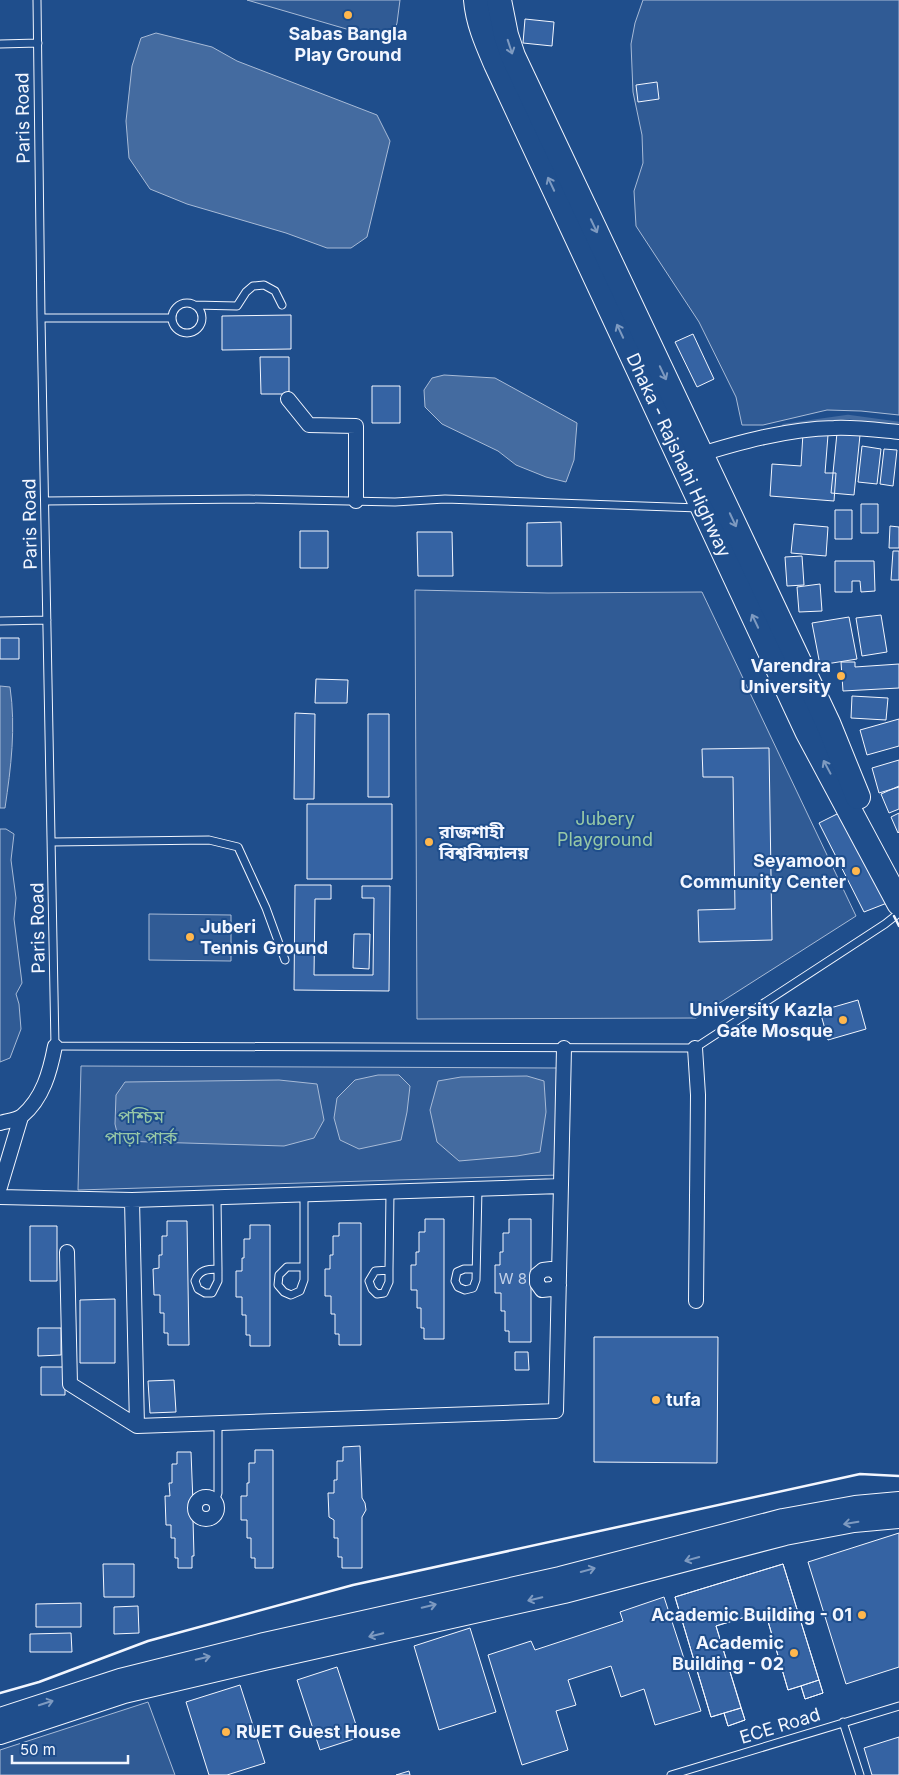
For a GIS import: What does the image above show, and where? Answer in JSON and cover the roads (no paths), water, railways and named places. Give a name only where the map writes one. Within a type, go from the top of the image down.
[{"type":"highway","name":"Dhaka - Rajshahi Highway","points":[[476,0],[483,33],[496,64],[691,457],[828,723],[899,901]]},
{"type":"highway","name":"Dhaka - Rajshahi Highway","points":[[499,0],[506,35],[513,56],[691,457],[702,508],[808,731],[899,901]]},
{"type":"main road","points":[[0,1718],[120,1679],[264,1643],[560,1577],[783,1519],[855,1506],[899,1502]]},
{"type":"main road","points":[[0,1734],[133,1691],[564,1593],[785,1535],[854,1522],[899,1518]]},
{"type":"street","points":[[288,400],[309,425],[356,426],[356,501]]},
{"type":"street","points":[[691,457],[776,434],[835,428],[899,432]]},
{"type":"street","points":[[0,1187],[21,1117],[38,1097],[50,1074],[55,1046]]},
{"type":"street","points":[[67,1252],[70,1384],[136,1426],[556,1411],[564,1048]]},
{"type":"street","points":[[695,1048],[698,1095],[696,1301]]},
{"type":"street","points":[[0,1123],[21,1117]]},
{"type":"street","points":[[0,1197],[132,1200],[561,1186]]},
{"type":"street","points":[[132,1200],[136,1426]]},
{"type":"lane","name":"Paris Road","points":[[37,0],[44,501],[55,1046]]},
{"type":"lane","points":[[0,44],[38,43]]},
{"type":"lane","points":[[194,304],[201,312],[202,317],[199,326],[191,332],[182,332],[175,326],[172,318],[175,308],[184,303],[237,306],[246,292],[253,286],[264,285],[275,291],[282,305]]},
{"type":"lane","points":[[41,318],[172,318]]},
{"type":"lane","points":[[44,501],[249,499],[395,502],[445,499],[702,508]]},
{"type":"lane","points":[[0,621],[47,620]]},
{"type":"lane","points":[[52,842],[209,840],[238,847],[266,908],[285,960]]},
{"type":"lane","points":[[55,1046],[695,1048],[899,913]]},
{"type":"lane","points":[[476,1269],[478,1190]]},
{"type":"lane","points":[[389,1270],[390,1192]]},
{"type":"lane","points":[[304,1195],[304,1267],[304,1280],[300,1291],[291,1295],[284,1292],[278,1285],[279,1275],[288,1267],[304,1267]]},
{"type":"lane","points":[[217,1198],[218,1269]]},
{"type":"lane","points":[[215,1501],[218,1493],[218,1423]]},
{"type":"lane","name":"ECE Road","points":[[671,1775],[899,1706]]},
{"type":"lane","points":[[843,1722],[860,1775]]},
{"type":"waterway","points":[[784,426],[848,417],[899,424]]},
{"type":"place","name":"Sabas Bangla Play Ground","points":[[348,15]]},
{"type":"place","name":"Varendra University","points":[[841,676]]},
{"type":"place","name":"রাজশাহী বিশ্ববিদ্যালয়","points":[[429,842]]},
{"type":"place","name":"Seyamoon Community Center","points":[[856,871]]},
{"type":"place","name":"Juberi Tennis Ground","points":[[190,937]]},
{"type":"place","name":"University Kazla Gate Mosque","points":[[843,1020]]},
{"type":"place","name":"tufa","points":[[656,1400]]},
{"type":"place","name":"Academic Building - 01","points":[[862,1615]]},
{"type":"place","name":"Academic Building - 02","points":[[794,1653]]},
{"type":"place","name":"RUET Guest House","points":[[226,1732]]},
{"type":"park label","name":"Jubery Playground","points":[[605,830]]},
{"type":"park label","name":"পশ্চিম পাড়া পার্ক","points":[[141,1127]]}]
